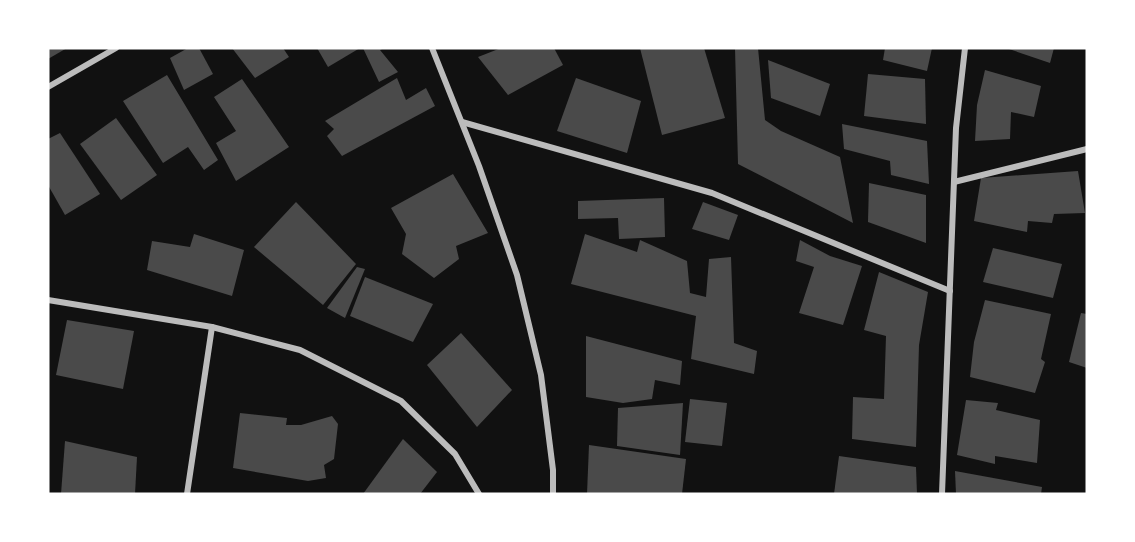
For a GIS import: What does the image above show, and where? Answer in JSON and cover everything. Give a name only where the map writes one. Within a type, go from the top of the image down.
[{"type":"street","points":[[48,87],[116,48]]},
{"type":"street","points":[[432,48],[462,122],[518,275],[541,375],[553,470],[553,494]]},
{"type":"street","points":[[942,494],[956,128],[965,48]]},
{"type":"street","points":[[462,122],[712,193],[950,291]]},
{"type":"street","points":[[954,182],[1087,148]]},
{"type":"street","points":[[48,300],[212,327],[300,350],[401,401],[456,454],[479,494]]},
{"type":"street","points":[[187,494],[212,327]]},
{"type":"building","points":[[48,48],[67,48],[48,59]]},
{"type":"building","points":[[188,48],[199,48],[213,74],[184,90],[170,58]]},
{"type":"building","points":[[232,48],[283,48],[289,57],[255,78]]},
{"type":"building","points":[[317,48],[360,48],[328,67]]},
{"type":"building","points":[[363,48],[384,48],[380,50],[398,72],[379,82]]},
{"type":"building","points":[[501,48],[554,48],[563,65],[508,95],[478,57]]},
{"type":"building","points":[[640,48],[704,48],[725,118],[662,135]]},
{"type":"building","points":[[735,48],[758,48],[765,120],[781,131],[840,157],[853,223],[738,164]]},
{"type":"building","points":[[885,48],[932,48],[927,71],[883,60]]},
{"type":"building","points":[[1006,48],[1054,48],[1050,63]]},
{"type":"building","points":[[768,60],[830,84],[820,116],[771,98]]},
{"type":"building","points":[[985,70],[1041,86],[1034,117],[1011,112],[1010,139],[975,141],[977,105]]},
{"type":"building","points":[[868,74],[925,79],[926,124],[864,116]]},
{"type":"building","points":[[167,75],[218,160],[204,170],[188,147],[163,163],[123,101]]},
{"type":"building","points":[[397,78],[406,100],[426,88],[435,106],[342,156],[327,136],[334,129],[325,121]]},
{"type":"building","points":[[576,78],[641,101],[627,153],[557,131]]},
{"type":"building","points":[[242,79],[289,147],[236,181],[216,143],[236,131],[214,97]]},
{"type":"building","points":[[116,118],[157,175],[121,200],[80,144]]},
{"type":"building","points":[[842,124],[927,141],[929,184],[891,175],[890,161],[844,149]]},
{"type":"building","points":[[60,133],[100,194],[65,215],[48,185],[48,139]]},
{"type":"building","points":[[1078,171],[1085,213],[1054,214],[1052,223],[1028,221],[1027,232],[974,221],[981,178]]},
{"type":"building","points":[[453,174],[488,233],[456,246],[459,259],[434,278],[402,254],[406,234],[391,208]]},
{"type":"building","points":[[869,183],[926,195],[926,243],[868,222]]},
{"type":"building","points":[[664,198],[665,237],[619,239],[618,218],[578,219],[578,201]]},
{"type":"building","points":[[296,202],[356,264],[323,305],[254,247]]},
{"type":"building","points":[[703,202],[738,215],[729,240],[692,229]]},
{"type":"building","points":[[194,234],[244,250],[232,296],[147,270],[152,241],[190,247]]},
{"type":"building","points":[[585,234],[637,252],[640,240],[687,261],[690,293],[706,297],[709,259],[731,257],[734,343],[757,351],[754,374],[691,359],[696,316],[571,284]]},
{"type":"building","points":[[800,240],[830,256],[862,266],[843,325],[799,313],[814,267],[796,261]]},
{"type":"building","points":[[993,248],[1062,264],[1053,298],[983,282]]},
{"type":"building","points":[[357,267],[365,269],[345,318],[327,308]]},
{"type":"building","points":[[879,272],[928,292],[919,345],[916,447],[852,439],[853,397],[884,399],[886,336],[864,330]]},
{"type":"building","points":[[365,277],[433,304],[413,342],[350,316]]},
{"type":"building","points":[[985,300],[1051,314],[1041,359],[1045,362],[1035,393],[970,377],[974,342]]},
{"type":"building","points":[[1081,313],[1087,314],[1087,368],[1069,362]]},
{"type":"building","points":[[67,320],[134,331],[123,389],[56,375]]},
{"type":"building","points":[[461,333],[512,390],[477,427],[427,365]]},
{"type":"building","points":[[586,336],[682,361],[680,385],[655,380],[652,399],[623,403],[586,397]]},
{"type":"building","points":[[690,399],[727,403],[722,446],[685,442]]},
{"type":"building","points":[[966,400],[998,403],[996,410],[1040,420],[1037,463],[995,456],[995,464],[957,455]]},
{"type":"building","points":[[683,403],[680,455],[617,446],[618,408]]},
{"type":"building","points":[[240,413],[287,418],[286,425],[301,425],[332,416],[338,424],[334,459],[324,465],[326,478],[308,481],[233,468]]},
{"type":"building","points":[[403,439],[437,472],[420,494],[363,494]]},
{"type":"building","points":[[65,441],[137,457],[135,494],[61,494]]},
{"type":"building","points":[[589,445],[686,459],[682,494],[587,494]]},
{"type":"building","points":[[839,456],[916,467],[917,494],[834,494]]},
{"type":"building","points":[[955,471],[1042,487],[1041,494],[956,494]]}]
